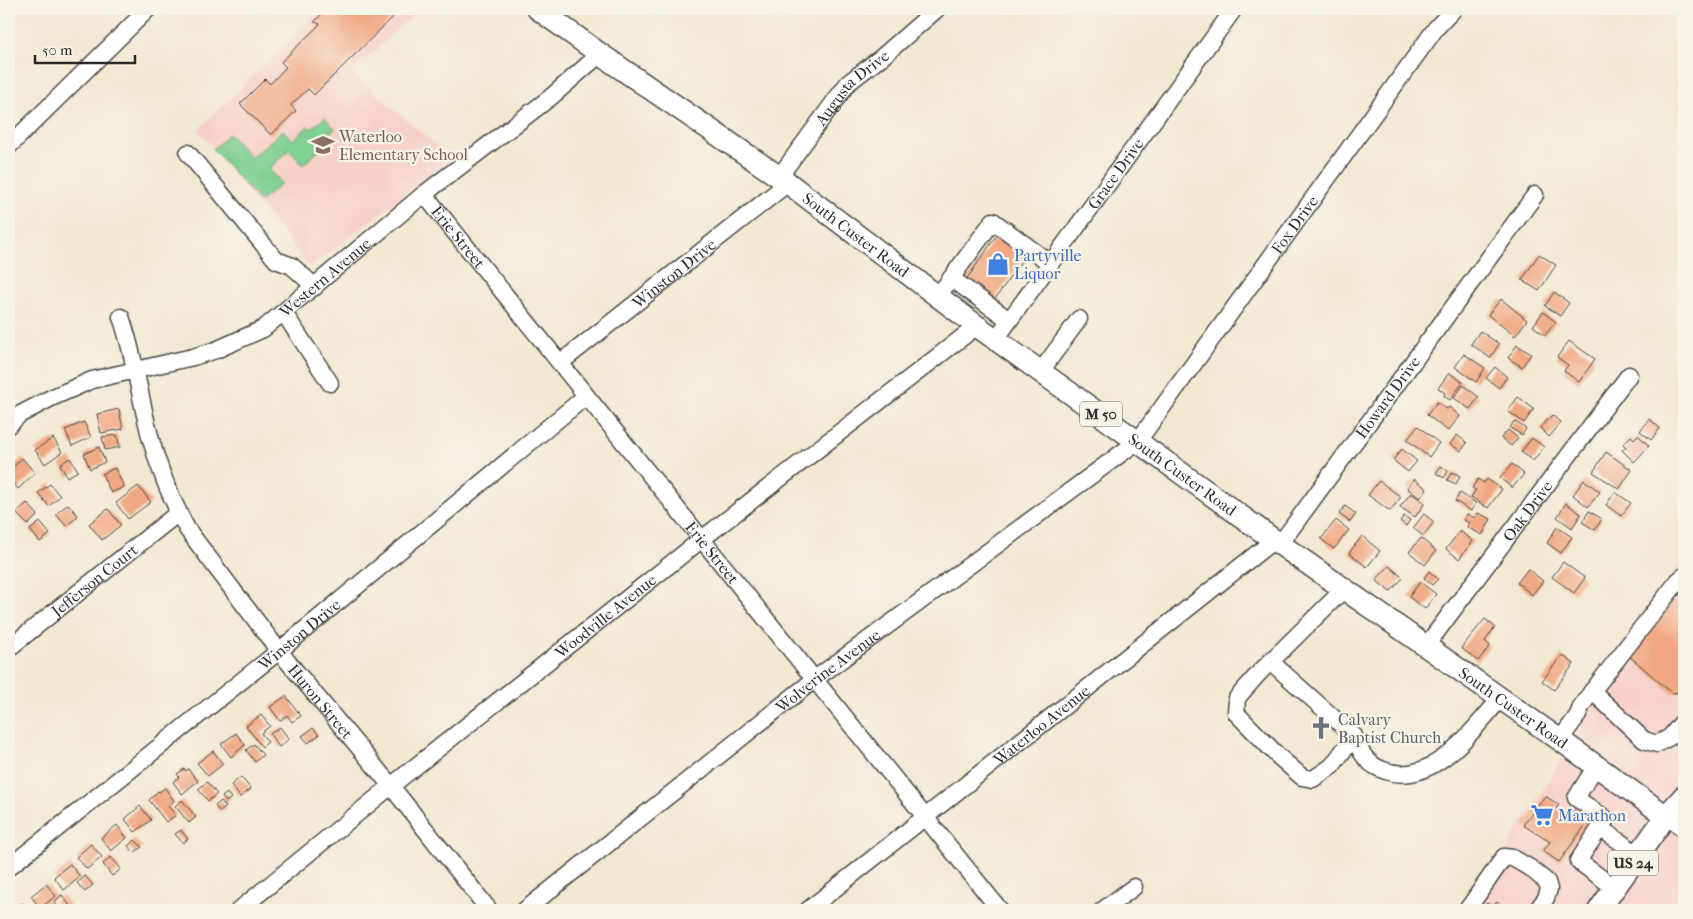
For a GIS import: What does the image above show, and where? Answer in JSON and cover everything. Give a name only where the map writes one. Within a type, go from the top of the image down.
[{"type":"main road","name":"South Custer Road","points":[[538,9],[783,180],[977,326],[1277,542],[1666,816]]},
{"type":"main road","name":"US 24","points":[[1600,910],[1666,816],[1684,796]]},
{"type":"street","points":[[9,146],[148,9]]},
{"type":"street","name":"Augusta Drive","points":[[783,180],[848,83],[883,56],[936,9]]},
{"type":"street","name":"Grace Drive","points":[[996,338],[1234,9]]},
{"type":"street","name":"Fox Drive","points":[[1138,441],[1430,36],[1453,10]]},
{"type":"street","name":"Western Avenue","points":[[9,425],[19,415],[50,398],[92,380],[193,357],[216,350],[263,329],[424,194],[551,97],[600,54]]},
{"type":"street","points":[[188,153],[276,260],[292,266],[315,286]]},
{"type":"street","name":"Winston Drive","points":[[560,363],[783,180]]},
{"type":"street","name":"Erie Street","points":[[424,194],[1000,910]]},
{"type":"street","name":"Howard Drive","points":[[1277,542],[1535,195]]},
{"type":"street","points":[[938,296],[993,221],[1050,263]]},
{"type":"street","points":[[951,278],[1009,320]]},
{"type":"street","points":[[284,313],[330,383]]},
{"type":"street","name":"Huron Street","points":[[121,317],[128,336],[150,436],[178,513],[187,530],[279,651],[391,786],[489,910]]},
{"type":"street","points":[[1041,371],[1079,319]]},
{"type":"street","name":"Woodville Avenue","points":[[239,910],[391,786],[702,539],[977,326]]},
{"type":"street","name":"Oak Drive","points":[[1426,646],[1628,375]]},
{"type":"street","name":"Winston Drive","points":[[9,867],[279,651],[586,396]]},
{"type":"street","name":"Wolverine Avenue","points":[[525,910],[815,679],[1138,441]]},
{"type":"street","name":"Jefferson Court","points":[[9,648],[178,513]]},
{"type":"street","name":"Waterloo Avenue","points":[[808,910],[924,817],[1277,542]]},
{"type":"street","points":[[1560,740],[1592,691],[1678,581],[1684,576]]},
{"type":"street","points":[[1344,589],[1259,673],[1237,698],[1236,713],[1278,756],[1302,777],[1313,780],[1332,766],[1354,736]]},
{"type":"street","points":[[1271,662],[1354,736],[1358,749],[1376,768],[1393,774],[1411,775],[1434,765],[1464,739],[1501,698]]},
{"type":"street","points":[[1592,691],[1644,740],[1656,744],[1670,737],[1684,720]]},
{"type":"street","points":[[1596,766],[1576,798],[1606,819],[1578,861],[1615,888]]},
{"type":"street","name":"South Custer Road","points":[[1666,816],[1684,829]]},
{"type":"street","points":[[1600,828],[1639,855]]},
{"type":"street","points":[[1467,910],[1504,858],[1513,858],[1530,868],[1547,882],[1549,890],[1546,898],[1537,910]]},
{"type":"street","points":[[1103,910],[1134,887]]},
{"type":"shaded area","name":"Waterloo Elementary School","points":[[320,9],[419,9],[352,73],[452,159],[310,267],[198,130]]},
{"type":"shaded area","points":[[1684,558],[1684,910],[1472,910],[1521,824],[1582,728],[1575,705]]},
{"type":"green space","points":[[325,117],[335,129],[322,140],[326,144],[303,165],[289,150],[269,169],[282,183],[260,202],[213,149],[229,134],[251,158],[283,130],[293,140],[308,126],[311,129]]},
{"type":"building","points":[[327,9],[401,9],[314,95],[308,89],[291,105],[296,111],[271,135],[240,104],[265,79],[270,84],[286,67],[281,62],[320,24],[314,22]]},
{"type":"building","name":"Partyville Liquor","points":[[1001,229],[1030,249],[995,299],[966,280]]},
{"type":"building","points":[[1539,254],[1556,265],[1539,291],[1522,280]]},
{"type":"building","points":[[1554,292],[1569,303],[1560,316],[1545,306]]},
{"type":"building","points":[[1501,299],[1527,320],[1515,336],[1488,315]]},
{"type":"building","points":[[1543,312],[1556,322],[1545,335],[1533,326]]},
{"type":"building","points":[[1480,331],[1499,344],[1490,358],[1471,344]]},
{"type":"building","points":[[1569,341],[1595,359],[1579,382],[1564,371],[1568,365],[1557,357]]},
{"type":"building","points":[[1517,345],[1531,354],[1522,367],[1508,358]]},
{"type":"building","points":[[1464,354],[1485,368],[1476,382],[1455,367]]},
{"type":"building","points":[[1495,367],[1507,377],[1499,388],[1486,378]]},
{"type":"building","points":[[1449,373],[1463,382],[1450,400],[1438,388]]},
{"type":"building","points":[[1463,385],[1479,397],[1470,409],[1454,398]]},
{"type":"building","points":[[1518,397],[1534,409],[1524,423],[1508,411]]},
{"type":"building","points":[[1437,402],[1447,409],[1449,407],[1460,416],[1448,431],[1427,415]]},
{"type":"building","points":[[119,409],[123,429],[101,433],[97,414]]},
{"type":"building","points":[[1552,415],[1561,423],[1549,437],[1540,428]]},
{"type":"building","points":[[1649,419],[1660,428],[1651,440],[1640,431]]},
{"type":"building","points":[[1514,421],[1526,429],[1522,435],[1510,428]]},
{"type":"building","points":[[84,422],[91,437],[72,446],[65,430]]},
{"type":"building","points":[[1418,426],[1439,443],[1429,457],[1407,440]]},
{"type":"building","points":[[1508,430],[1518,438],[1511,446],[1501,438]]},
{"type":"building","points":[[117,435],[120,447],[105,450],[102,437]]},
{"type":"building","points":[[1457,435],[1467,443],[1461,451],[1450,444]]},
{"type":"building","points":[[1638,435],[1649,446],[1634,462],[1622,450],[1626,447],[1623,444],[1631,436],[1634,439]]},
{"type":"building","points":[[53,438],[62,452],[45,464],[35,450]]},
{"type":"building","points":[[1532,438],[1544,447],[1533,461],[1521,452]]},
{"type":"building","points":[[99,447],[105,462],[90,469],[84,454]]},
{"type":"building","points":[[1402,449],[1417,461],[1408,472],[1393,460]]},
{"type":"building","points":[[1606,452],[1632,470],[1619,489],[1593,472]]},
{"type":"building","points":[[22,458],[35,473],[18,489],[9,478],[9,471]]},
{"type":"building","points":[[70,458],[78,471],[67,477],[60,464]]},
{"type":"building","points":[[1512,464],[1524,474],[1512,488],[1500,478]]},
{"type":"building","points":[[1441,466],[1448,471],[1444,478],[1436,473]]},
{"type":"building","points":[[115,468],[124,487],[111,493],[102,474]]},
{"type":"building","points":[[1452,472],[1460,476],[1456,484],[1447,480]]},
{"type":"building","points":[[1414,479],[1427,489],[1420,498],[1407,488]]},
{"type":"building","points":[[1478,479],[1484,483],[1487,479],[1502,489],[1488,508],[1471,497],[1476,490],[1472,488]]},
{"type":"building","points":[[1584,480],[1600,492],[1588,507],[1573,495]]},
{"type":"building","points":[[1379,481],[1401,497],[1390,511],[1368,495]]},
{"type":"building","points":[[50,484],[60,496],[49,506],[38,493]]},
{"type":"building","points":[[138,486],[151,502],[128,519],[116,503]]},
{"type":"building","points":[[1615,492],[1631,503],[1621,516],[1606,505]]},
{"type":"building","points":[[1411,493],[1425,503],[1415,517],[1400,507]]},
{"type":"building","points":[[1460,493],[1476,503],[1471,511],[1455,501]]},
{"type":"building","points":[[9,496],[14,501],[9,506]]},
{"type":"building","points":[[27,503],[38,515],[28,525],[16,513]]},
{"type":"building","points":[[1566,503],[1581,514],[1572,528],[1557,517]]},
{"type":"building","points":[[68,504],[78,516],[66,526],[56,514]]},
{"type":"building","points":[[1345,506],[1356,514],[1350,522],[1339,514]]},
{"type":"building","points":[[108,509],[121,525],[102,540],[89,524]]},
{"type":"building","points":[[1589,511],[1602,519],[1595,530],[1582,522]]},
{"type":"building","points":[[1478,513],[1491,519],[1482,535],[1467,527],[1469,523],[1464,520],[1467,514],[1475,518]]},
{"type":"building","points":[[1424,514],[1434,522],[1423,536],[1413,528]]},
{"type":"building","points":[[1404,516],[1410,520],[1406,526],[1400,521]]},
{"type":"building","points":[[1336,520],[1349,530],[1334,549],[1321,539]]},
{"type":"building","points":[[40,522],[50,534],[40,542],[30,530]]},
{"type":"building","points":[[1557,527],[1572,537],[1561,553],[1547,543]]},
{"type":"building","points":[[1460,531],[1473,541],[1459,559],[1446,549]]},
{"type":"building","points":[[1362,536],[1380,551],[1367,567],[1349,553]]},
{"type":"building","points":[[1421,538],[1436,551],[1425,565],[1409,552]]},
{"type":"building","points":[[1563,562],[1585,578],[1574,593],[1552,577]]},
{"type":"building","points":[[1389,566],[1403,578],[1390,592],[1376,580]]},
{"type":"building","points":[[1528,569],[1543,581],[1532,595],[1517,583]]},
{"type":"building","points":[[1429,571],[1438,579],[1432,585],[1424,578]]},
{"type":"building","points":[[1420,582],[1436,594],[1425,609],[1409,597]]},
{"type":"building","points":[[1684,589],[1684,692],[1672,693],[1627,654]]},
{"type":"building","points":[[1485,619],[1495,627],[1485,641],[1490,646],[1478,661],[1461,648]]},
{"type":"building","points":[[1562,655],[1574,664],[1554,690],[1542,681]]},
{"type":"building","points":[[286,696],[301,716],[292,722],[287,715],[280,721],[270,707]]},
{"type":"building","points":[[261,715],[270,726],[261,733],[268,742],[262,747],[246,726]]},
{"type":"building","points":[[280,727],[289,739],[279,747],[270,734]]},
{"type":"building","points":[[313,728],[319,735],[308,743],[302,736]]},
{"type":"building","points":[[236,733],[245,745],[231,757],[221,744]]},
{"type":"building","points":[[254,744],[263,755],[255,762],[246,750]]},
{"type":"building","points":[[213,751],[223,764],[208,776],[197,763]]},
{"type":"building","points":[[184,769],[186,771],[188,769],[198,781],[182,794],[173,782],[179,777],[177,774]]},
{"type":"building","points":[[241,777],[251,789],[240,797],[231,785]]},
{"type":"building","points":[[207,782],[217,794],[208,801],[198,789]]},
{"type":"building","points":[[165,788],[174,801],[168,806],[176,815],[166,822],[149,800],[158,791]]},
{"type":"building","points":[[227,793],[231,798],[226,802],[222,797]]},
{"type":"building","points":[[1545,796],[1559,805],[1556,808],[1568,817],[1579,802],[1594,813],[1559,862],[1543,851],[1550,842],[1523,825]]},
{"type":"building","points":[[182,800],[196,817],[189,823],[175,806]]},
{"type":"building","points":[[221,801],[226,807],[220,812],[215,806]]},
{"type":"building","points":[[140,806],[151,820],[135,832],[125,819]]},
{"type":"building","points":[[117,825],[127,838],[111,851],[101,838]]},
{"type":"building","points":[[181,830],[188,839],[183,843],[175,834]]},
{"type":"building","points":[[135,840],[142,847],[134,853],[128,846]]},
{"type":"building","points":[[91,844],[102,857],[87,869],[76,857]]},
{"type":"building","points":[[111,857],[121,869],[112,876],[103,864]]},
{"type":"building","points":[[70,864],[80,877],[64,890],[54,877]]},
{"type":"building","points":[[85,876],[93,885],[85,892],[77,883]]},
{"type":"building","points":[[46,884],[56,896],[40,908],[31,896]]},
{"type":"building","points":[[62,895],[71,907],[67,910],[61,910],[54,902]]},
{"type":"building","points":[[1497,902],[1509,910],[1482,910],[1487,903],[1493,907]]},
{"type":"building","points":[[22,903],[28,910],[9,910],[15,905],[17,907]]},
{"type":"place","name":"Waterloo Elementary School","points":[[323,145]]},
{"type":"place","name":"Partyville Liquor","points":[[998,264]]},
{"type":"place","name":"Calvary Baptist Church","points":[[1321,728]]},
{"type":"place","name":"Marathon","points":[[1542,815]]}]
